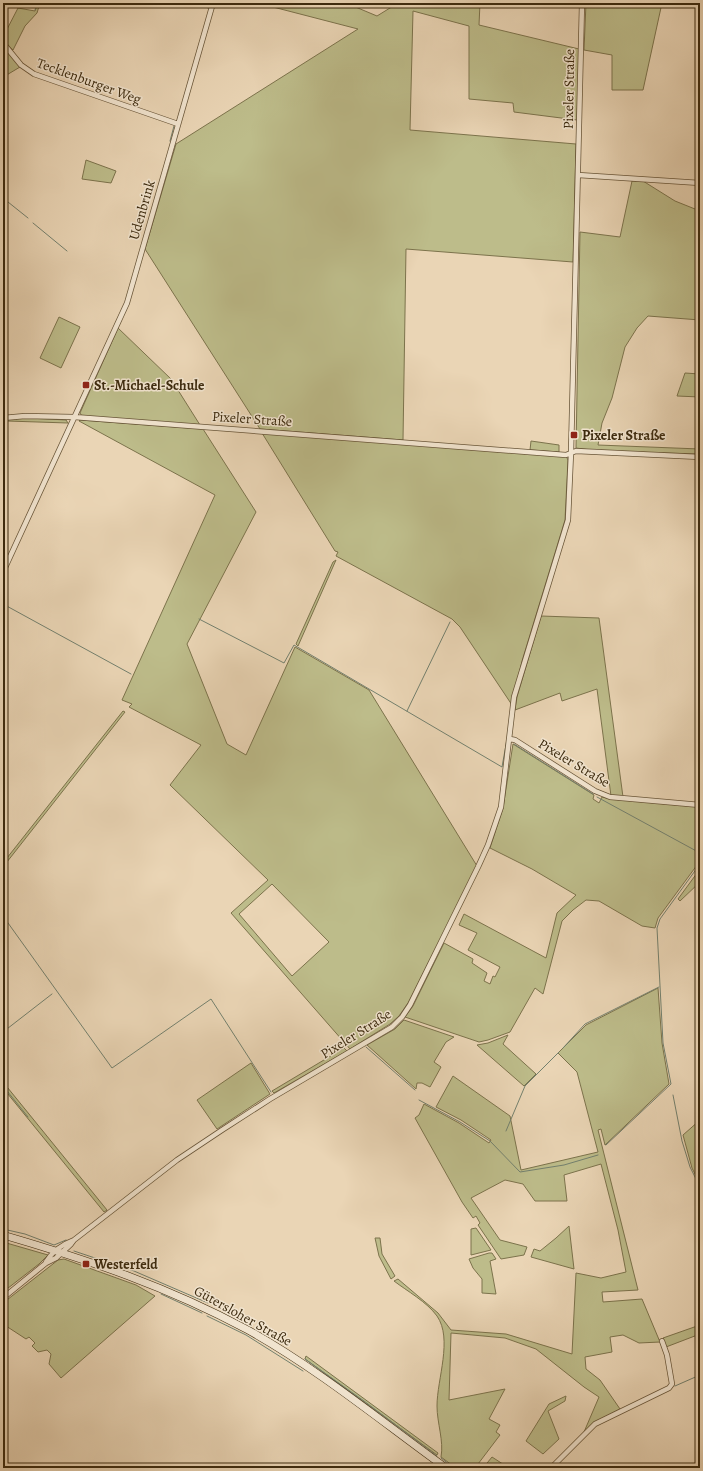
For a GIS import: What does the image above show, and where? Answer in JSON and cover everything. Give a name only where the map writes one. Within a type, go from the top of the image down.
[{"type":"main road","name":"Gütersloher Straße","points":[[3,1235],[59,1251],[155,1285],[197,1304],[249,1331],[303,1364],[446,1468]]},
{"type":"street","name":"Udenbrink","points":[[3,572],[127,303],[213,3]]},
{"type":"street","name":"Pixeler Straße","points":[[59,1251],[190,1151],[270,1099],[392,1027],[410,1005],[488,845],[501,807],[514,697],[568,520],[582,3]]},
{"type":"street","name":"Tecklenburger Weg","points":[[3,42],[21,65],[34,74],[178,124]]},
{"type":"street","points":[[578,175],[700,183]]},
{"type":"street","points":[[3,418],[25,416],[74,417]]},
{"type":"street","name":"Pixeler Straße","points":[[74,417],[566,455],[576,452],[700,457]]},
{"type":"street","name":"Pixeler Straße","points":[[510,739],[515,740],[595,791],[610,797],[700,805]]},
{"type":"street","points":[[3,1298],[46,1263],[50,1256],[59,1251]]},
{"type":"street","points":[[551,1468],[595,1424],[669,1388],[672,1384],[667,1355],[662,1341]]},
{"type":"shaded area","points":[[38,3],[40,3],[37,13],[25,26],[13,50],[3,41],[3,37],[18,8],[35,11]]},
{"type":"shaded area","points":[[275,3],[346,3],[377,16],[398,3],[480,3],[479,25],[579,49],[577,120],[514,112],[513,103],[469,99],[469,26],[413,11],[410,130],[576,144],[573,262],[406,249],[403,440],[260,429],[145,249],[176,144],[358,29],[273,7]]},
{"type":"shaded area","points":[[586,3],[662,3],[643,90],[612,90],[612,55],[584,50]]},
{"type":"shaded area","points":[[3,45],[20,67],[3,78]]},
{"type":"shaded area","points":[[86,160],[116,171],[111,183],[82,179]]},
{"type":"shaded area","points":[[632,181],[643,181],[675,201],[700,211],[700,320],[648,316],[637,328],[625,347],[612,398],[602,423],[598,445],[700,449],[700,454],[598,451],[576,448],[580,232],[620,237]]},
{"type":"shaded area","points":[[59,317],[80,327],[61,368],[40,358]]},
{"type":"shaded area","points":[[118,328],[171,379],[200,425],[82,416],[80,413]]},
{"type":"shaded area","points":[[685,373],[700,374],[700,397],[677,396]]},
{"type":"shaded area","points":[[30,418],[66,420],[68,423],[7,421],[8,419]]},
{"type":"shaded area","points":[[79,421],[203,429],[256,512],[187,644],[227,744],[246,755],[295,647],[369,690],[477,866],[408,1003],[399,1016],[390,1024],[350,1049],[231,913],[268,880],[170,785],[201,745],[129,707],[132,704],[122,700],[215,495]],"holes":[[[272,884],[329,942],[292,976],[239,914]]]},
{"type":"shaded area","points":[[262,433],[566,456],[568,460],[565,520],[522,661],[512,705],[460,627],[452,619],[336,556],[338,552],[335,551]]},
{"type":"shaded area","points":[[531,441],[559,445],[559,452],[530,450]]},
{"type":"shaded area","points":[[336,560],[298,646],[296,644],[333,562]]},
{"type":"shaded area","points":[[541,616],[599,618],[623,797],[611,796],[597,689],[562,701],[560,693],[515,710],[517,697]]},
{"type":"shaded area","points":[[123,711],[125,712],[3,867],[3,863]]},
{"type":"shaded area","points":[[513,744],[594,795],[593,799],[599,803],[602,797],[700,807],[700,861],[658,918],[655,928],[642,926],[599,901],[586,900],[573,910],[562,921],[543,994],[535,988],[510,1032],[479,1042],[405,1017],[413,1006],[444,943],[473,959],[472,963],[487,973],[484,981],[490,984],[493,976],[495,977],[500,967],[468,950],[477,933],[459,925],[464,914],[546,958],[557,913],[576,895],[532,869],[490,848],[503,808]]},
{"type":"shaded area","points":[[700,869],[700,882],[680,901],[678,899]]},
{"type":"shaded area","points":[[658,988],[662,1043],[669,1084],[605,1145],[601,1129],[598,1130],[638,1290],[602,1292],[603,1302],[642,1299],[660,1342],[639,1343],[623,1335],[610,1337],[612,1352],[585,1357],[586,1369],[600,1380],[620,1409],[593,1423],[584,1432],[599,1397],[536,1349],[505,1338],[451,1333],[449,1400],[505,1389],[489,1419],[500,1425],[496,1432],[500,1435],[475,1468],[456,1468],[441,1457],[442,1445],[437,1406],[444,1347],[442,1325],[437,1316],[428,1306],[394,1281],[398,1279],[438,1313],[451,1330],[506,1334],[572,1354],[576,1273],[601,1278],[626,1272],[618,1230],[601,1164],[564,1175],[567,1201],[535,1201],[523,1184],[505,1180],[471,1198],[500,1240],[527,1247],[524,1255],[501,1259],[478,1225],[480,1223],[476,1216],[473,1218],[462,1202],[415,1118],[419,1115],[424,1104],[459,1123],[489,1143],[491,1140],[461,1120],[436,1107],[453,1076],[510,1116],[521,1170],[598,1152],[577,1072],[558,1053],[586,1025]]},
{"type":"shaded area","points":[[404,1020],[454,1037],[446,1042],[434,1062],[441,1067],[430,1087],[422,1083],[417,1083],[416,1089],[367,1045],[395,1029]]},
{"type":"shaded area","points":[[508,1035],[503,1044],[536,1074],[524,1086],[477,1045],[488,1043]]},
{"type":"shaded area","points":[[344,1048],[347,1051],[274,1093],[272,1091]]},
{"type":"shaded area","points":[[251,1063],[270,1094],[217,1129],[197,1100]]},
{"type":"shaded area","points":[[3,1082],[107,1210],[104,1212],[3,1088]]},
{"type":"shaded area","points":[[700,1120],[700,1184],[692,1168],[683,1135]]},
{"type":"shaded area","points":[[569,1226],[574,1269],[531,1257],[534,1249],[540,1251]]},
{"type":"shaded area","points":[[476,1228],[491,1250],[471,1255],[471,1229]]},
{"type":"shaded area","points":[[375,1238],[380,1238],[382,1254],[395,1276],[391,1279],[379,1256]]},
{"type":"shaded area","points":[[3,1242],[48,1255],[39,1264],[3,1292]]},
{"type":"shaded area","points":[[492,1253],[496,1259],[490,1261],[496,1294],[482,1293],[482,1279],[473,1268],[469,1259]]},
{"type":"shaded area","points":[[64,1259],[136,1285],[155,1296],[61,1378],[49,1364],[51,1354],[47,1350],[38,1352],[32,1346],[35,1343],[29,1337],[26,1339],[3,1324],[3,1303],[58,1260]]},
{"type":"shaded area","points":[[700,1325],[700,1334],[666,1347],[663,1338]]},
{"type":"shaded area","points":[[306,1356],[438,1453],[437,1455],[305,1359]]},
{"type":"shaded area","points":[[566,1396],[565,1401],[548,1411],[559,1439],[543,1454],[526,1441],[549,1404]]},
{"type":"shaded area","points":[[492,1457],[509,1468],[483,1468]]},
{"type":"waterway","points":[[35,10],[37,3]]},
{"type":"waterway","points":[[196,3],[208,8]]},
{"type":"waterway","points":[[170,141],[174,126]]},
{"type":"waterway","points":[[3,198],[28,218]]},
{"type":"waterway","points":[[33,223],[67,251]]},
{"type":"waterway","points":[[3,604],[131,674]]},
{"type":"waterway","points":[[199,619],[284,663],[294,645],[502,767],[507,739]]},
{"type":"waterway","points":[[407,711],[450,622]]},
{"type":"waterway","points":[[514,744],[593,794]]},
{"type":"waterway","points":[[597,797],[700,853]]},
{"type":"waterway","points":[[606,1145],[671,1084],[663,1043],[657,928],[660,919],[700,864]]},
{"type":"waterway","points":[[3,916],[112,1068],[211,999],[271,1092]]},
{"type":"waterway","points":[[563,1048],[585,1024],[659,987]]},
{"type":"waterway","points":[[3,1032],[52,994]]},
{"type":"waterway","points":[[366,1047],[415,1090]]},
{"type":"waterway","points":[[506,1131],[525,1086],[559,1052]]},
{"type":"waterway","points":[[3,1086],[28,1117]]},
{"type":"waterway","points":[[673,1095],[682,1141],[690,1167],[700,1187]]},
{"type":"waterway","points":[[419,1100],[460,1122],[490,1141],[520,1172],[564,1165],[598,1155]]},
{"type":"waterway","points":[[3,1229],[25,1234],[54,1245],[66,1240]]},
{"type":"waterway","points":[[700,1246],[697,1249],[700,1255]]},
{"type":"waterway","points":[[74,1251],[134,1271],[208,1303]]},
{"type":"waterway","points":[[161,1294],[202,1313]]},
{"type":"waterway","points":[[207,1316],[246,1335],[303,1371]]},
{"type":"waterway","points":[[305,1359],[437,1456]]},
{"type":"waterway","points":[[675,1386],[700,1375]]},
{"type":"waterway","points":[[441,1458],[454,1468]]},
{"type":"place","name":"St.-Michael-Schule","points":[[86,385]]},
{"type":"place","name":"Pixeler Straße","points":[[574,435]]},
{"type":"place","name":"Westerfeld","points":[[86,1264]]}]
